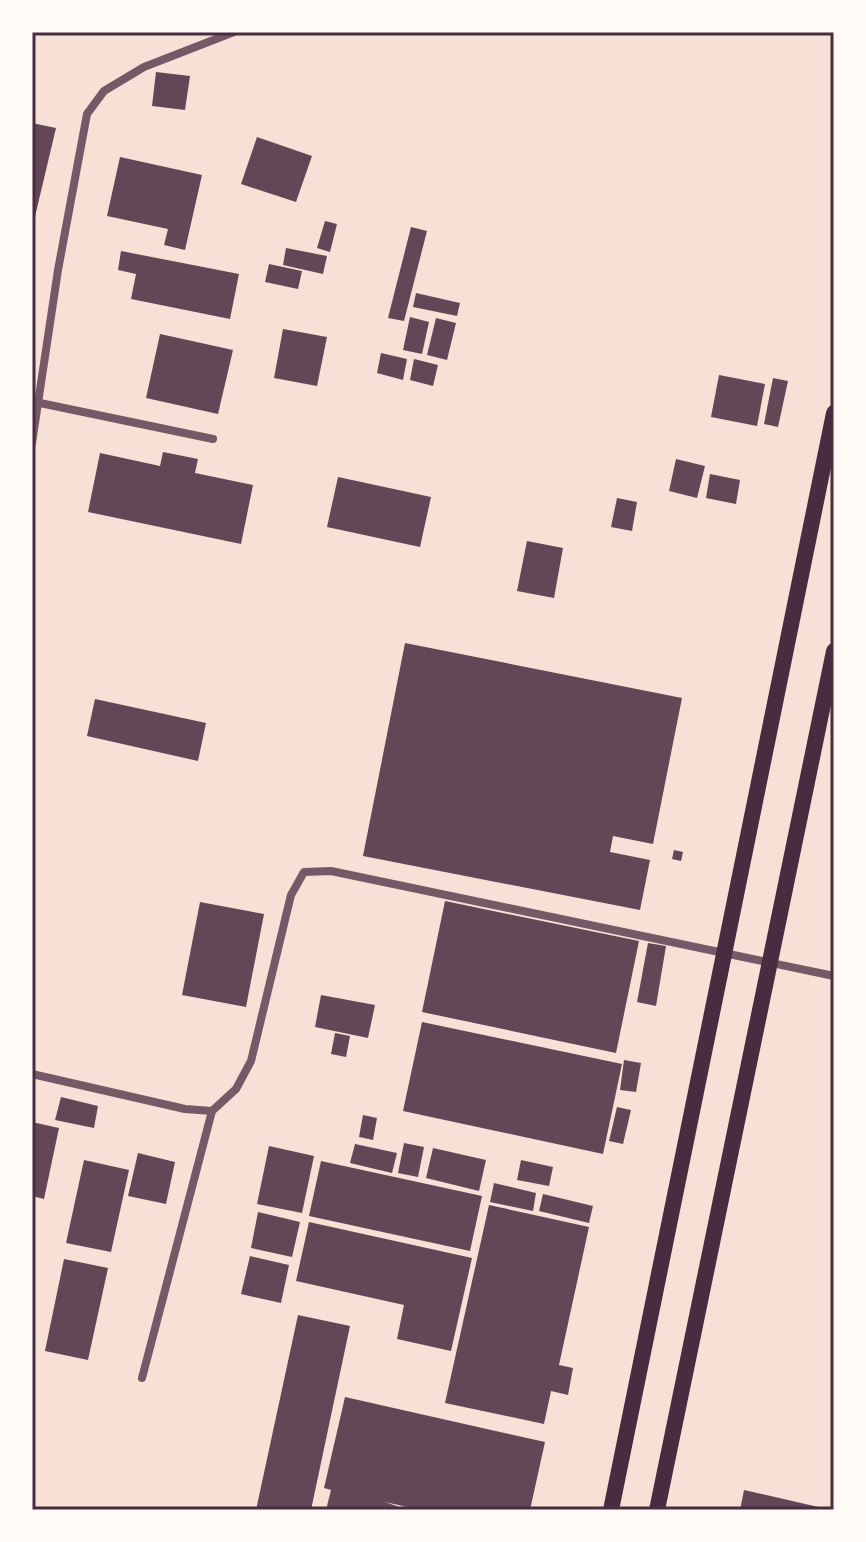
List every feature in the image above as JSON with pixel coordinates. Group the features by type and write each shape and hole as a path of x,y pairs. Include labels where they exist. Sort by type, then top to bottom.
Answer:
{"main road":[{"path":"611,1510 834,413"},
{"path":"657,1510 834,651"}],"street":[{"path":"32,443 58,270 87,114 104,91 144,67 234,32"},
{"path":"40,403 213,439"},
{"path":"142,1378 212,1111 236,1089 251,1061 291,895 304,872 331,871 834,976"},
{"path":"32,1074 185,1109 212,1111"}],"building":[{"path":"156,72 190,76 185,110 152,106"},
{"path":"32,123 56,128 33,225 32,225"},
{"path":"257,137 312,156 296,202 241,184"},
{"path":"120,157 202,175 185,250 164,245 168,229 107,216"},
{"path":"325,221 337,224 330,252 317,248"},
{"path":"411,227 427,231 404,321 388,318"},
{"path":"286,248 327,256 323,274 283,265"},
{"path":"121,251 239,274 230,319 131,299 136,274 118,270"},
{"path":"269,264 302,271 298,289 265,282"},
{"path":"416,293 460,303 457,316 413,307"},
{"path":"410,317 429,322 422,354 403,350"},
{"path":"436,318 456,323 447,360 427,355"},
{"path":"283,329 327,337 317,386 274,378"},
{"path":"160,334 233,350 218,414 146,398"},
{"path":"381,353 407,359 403,380 377,373"},
{"path":"414,359 438,365 433,386 410,380"},
{"path":"719,375 765,384 757,426 711,417"},
{"path":"773,378 788,381 778,427 764,424"},
{"path":"163,452 198,459 195,473 253,485 241,544 88,512 100,453 160,466"},
{"path":"676,459 705,466 697,498 669,491"},
{"path":"710,474 740,480 736,504 706,498"},
{"path":"338,477 431,497 420,547 327,527"},
{"path":"617,498 637,502 632,531 611,527"},
{"path":"527,541 563,548 554,598 517,591"},
{"path":"405,643 682,698 653,844 613,836 610,852 650,860 640,910 363,856"},
{"path":"95,699 206,723 198,761 87,736"},
{"path":"674,850 683,852 681,861 672,859"},
{"path":"445,901 639,941 616,1053 422,1012"},
{"path":"200,902 264,914 246,1007 182,995"},
{"path":"648,943 666,946 656,1006 637,1002"},
{"path":"321,995 375,1005 368,1038 315,1027"},
{"path":"422,1022 622,1064 603,1154 403,1111"},
{"path":"335,1033 350,1036 346,1057 331,1054"},
{"path":"624,1060 641,1063 636,1092 620,1090"},
{"path":"61,1097 98,1106 94,1128 55,1120"},
{"path":"617,1107 631,1110 623,1144 609,1141"},
{"path":"363,1115 377,1118 373,1140 359,1137"},
{"path":"32,1122 59,1128 44,1199 32,1196"},
{"path":"404,1143 424,1147 418,1177 398,1173"},
{"path":"355,1144 397,1153 392,1173 350,1163"},
{"path":"269,1146 314,1156 302,1213 257,1204"},
{"path":"433,1148 486,1160 479,1191 426,1178"},
{"path":"138,1153 175,1162 166,1204 128,1196"},
{"path":"84,1160 129,1170 111,1252 66,1243"},
{"path":"521,1160 553,1167 549,1186 517,1180"},
{"path":"321,1161 482,1196 470,1251 309,1216"},
{"path":"494,1183 536,1193 533,1211 490,1202"},
{"path":"543,1194 593,1206 589,1223 539,1211"},
{"path":"489,1205 589,1227 559,1365 573,1368 568,1395 551,1391 544,1424 445,1403"},
{"path":"258,1212 300,1222 292,1257 251,1248"},
{"path":"309,1222 472,1258 451,1351 397,1339 404,1305 296,1281"},
{"path":"250,1256 289,1265 281,1303 241,1294"},
{"path":"64,1259 108,1268 88,1360 45,1351"},
{"path":"298,1315 350,1326 311,1510 256,1510"},
{"path":"345,1397 545,1442 530,1510 420,1510 385,1502 408,1510 326,1510 331,1490 324,1488"},
{"path":"744,1490 827,1509 827,1510 740,1510"}]}
